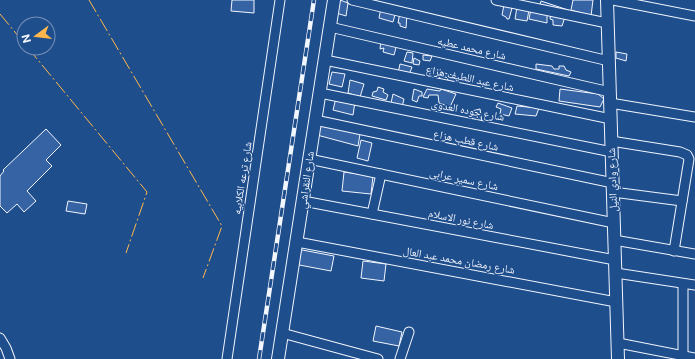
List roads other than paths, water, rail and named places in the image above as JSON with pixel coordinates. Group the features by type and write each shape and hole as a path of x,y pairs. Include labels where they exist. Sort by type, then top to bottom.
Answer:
{"street":[{"name":"شارع ترعه الكلابيه","path":"227,359 280,0"},
{"name":"شارع النقراشي","path":"278,359 334,0"},
{"path":"352,0 609,61"},
{"path":"496,0 607,23"},
{"name":"شارع وادي النيل","path":"606,0 618,359"},
{"path":"613,0 695,16"},
{"name":"شارع محمد عطيه","path":"330,27 610,98 695,116"},
{"name":"شارع عبد اللطيف هزاع","path":"325,60 610,119"},
{"name":"شارع جوده العدوى","path":"320,93 611,146 680,152 687,155 689,159 682,201"},
{"name":"شارع قطب هزاع","path":"315,120 613,187 682,201"},
{"name":"شارع سمير عرابى","path":"309,159 614,223"},
{"path":"372,214 381,174"},
{"name":"شارع نور الاسلام","path":"303,201 615,260"},
{"path":"674,251 682,201"},
{"path":"614,240 695,254"},
{"name":"شارع رمضان محمد عبد العال","path":"296,242 616,302"},
{"path":"616,273 695,285"},
{"path":"683,284 683,358"},
{"path":"400,359 409,332"},
{"path":"282,333 378,359"},
{"path":"0,338 10,359"},
{"path":"618,344 683,358 695,358"}],"railway":[{"path":"259,359 314,0"}]}
